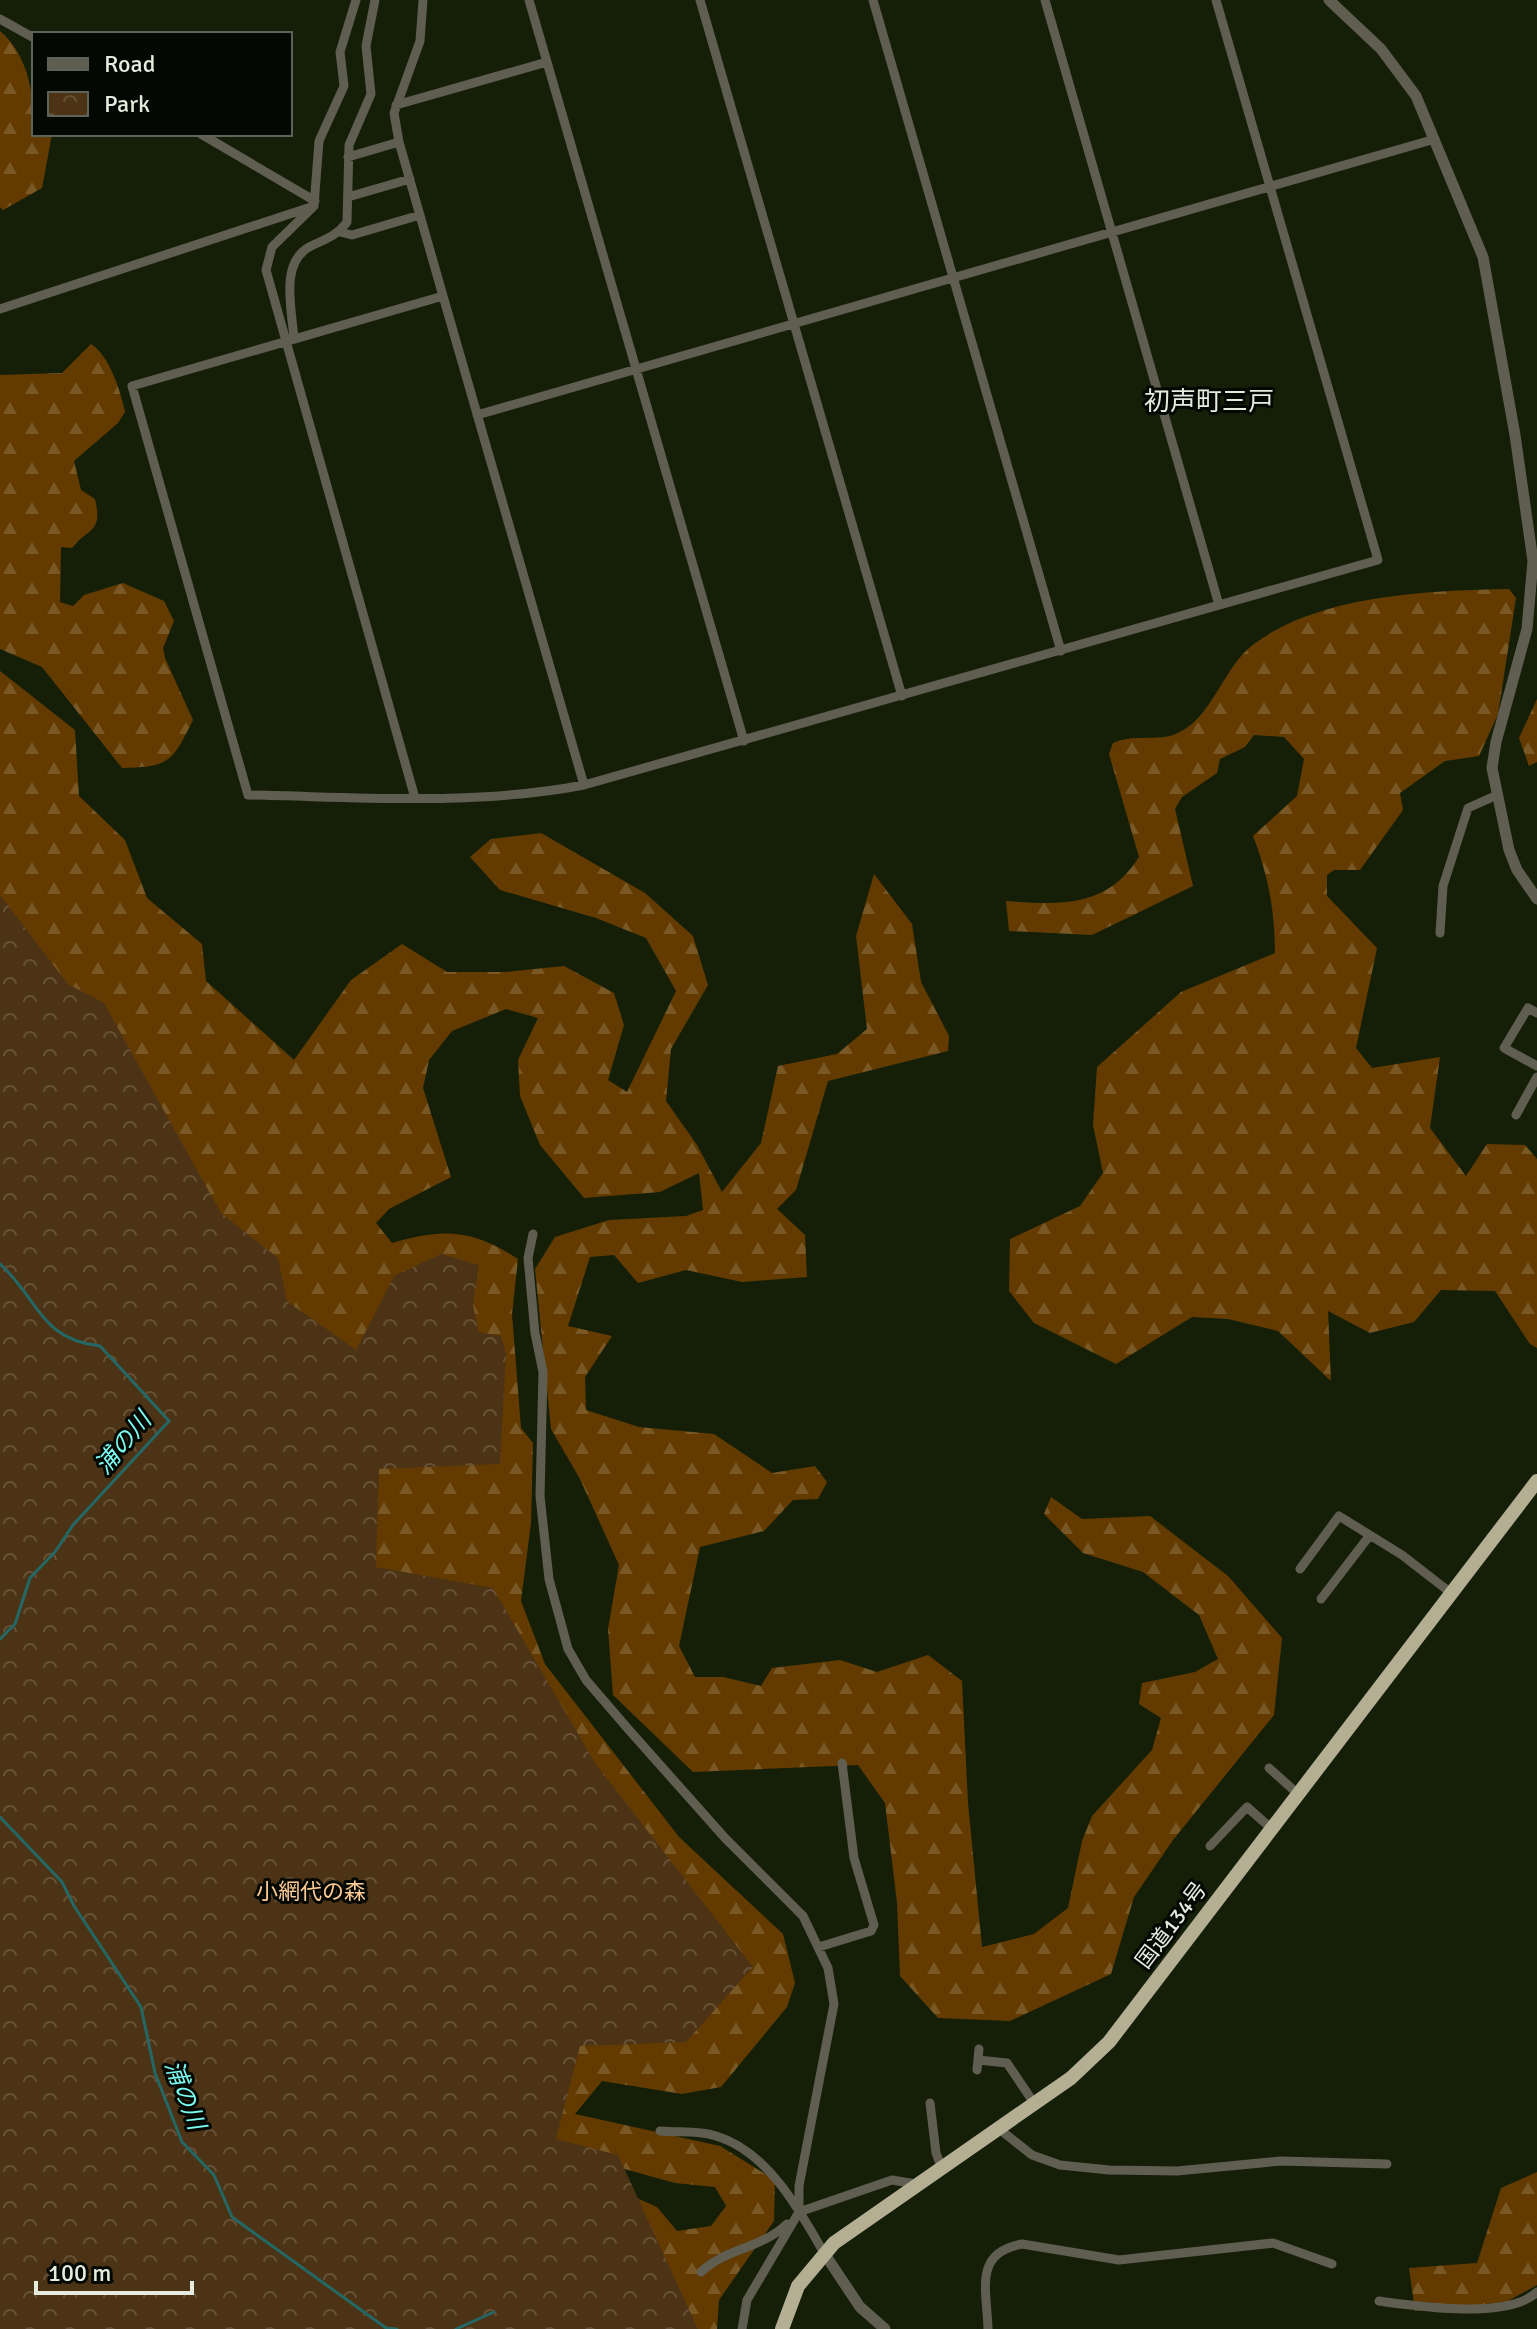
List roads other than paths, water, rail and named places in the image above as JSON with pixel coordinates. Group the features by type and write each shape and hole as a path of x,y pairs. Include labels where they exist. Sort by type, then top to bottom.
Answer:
{"highway":[{"name":"国道134号","path":"782,2329 798,2286 824,2253 941,2166 1071,2078 1109,2042 1537,1481"}],"street":[{"path":"356,0 340,52 344,86 319,141 315,203 283,233 268,257 267,282 289,340 415,798"},
{"path":"289,340 290,274 295,259 305,249 340,232 347,222 348,157 371,94 366,46 375,0"},
{"path":"423,0 420,41 396,105 399,142 584,785"},
{"path":"529,0 744,741"},
{"path":"700,0 902,696"},
{"path":"873,0 1061,651"},
{"path":"1045,0 1219,605"},
{"path":"443,296 132,386 248,795 415,798 520,795 584,785 1378,560 1216,0"},
{"path":"1329,0 1398,69 1416,96 1483,257 1532,548 1527,629 1496,742 1492,768 1495,796 1513,860 1537,899"},
{"path":"0,19 32,37"},
{"path":"396,105 547,62"},
{"path":"204,136 315,203"},
{"path":"477,415 1435,139"},
{"path":"348,157 399,142"},
{"path":"348,197 410,179"},
{"path":"0,309 315,203"},
{"path":"340,232 352,235 420,215"},
{"path":"1440,933 1443,886 1468,808 1495,796"},
{"path":"1537,1013 1528,1008 1504,1048 1537,1066"},
{"path":"1516,1115 1537,1077"},
{"path":"533,1234 528,1258 535,1333 543,1372 540,1496 549,1579 568,1649 586,1680 698,1809 795,1906 828,1968 834,2004 796,2215 747,2300 742,2329"},
{"path":"1300,1569 1339,1516 1402,1555 1451,1593"},
{"path":"1321,1599 1370,1535"},
{"path":"819,1947 871,1931 874,1925 854,1858 842,1763"},
{"path":"1269,1768 1298,1794"},
{"path":"1210,1846 1247,1807 1272,1829"},
{"path":"978,2059 1007,2063 1034,2103"},
{"path":"930,2103 941,2166"},
{"path":"998,2128 1032,2155 1060,2165 1109,2170 1177,2171 1281,2161 1387,2164"},
{"path":"660,2131 688,2131 734,2143 764,2166 860,2307 885,2329"},
{"path":"701,2272 730,2251 762,2243 796,2215 892,2180 916,2184"},
{"path":"988,2329 987,2267 992,2256 1008,2247 1022,2244 1119,2260 1273,2243 1332,2264"},
{"path":"1379,2301 1441,2310 1495,2307 1537,2292"}],"waterway":[{"name":"浦の川","path":"0,1264 52,1326 80,1342 100,1346 169,1421 73,1525 55,1552 30,1578 15,1624 0,1639"},
{"name":"浦の川","path":"0,1817 62,1882 74,1906 141,2007 155,2073 182,2142 214,2175 232,2217 386,2328 397,2329"},
{"name":"浦の川","path":"456,2329 494,2312"}],"district":[{"name":"初声町三戸","path":"1209,402"}],"park label":[{"name":"小網代の森","path":"311,1891"}]}
